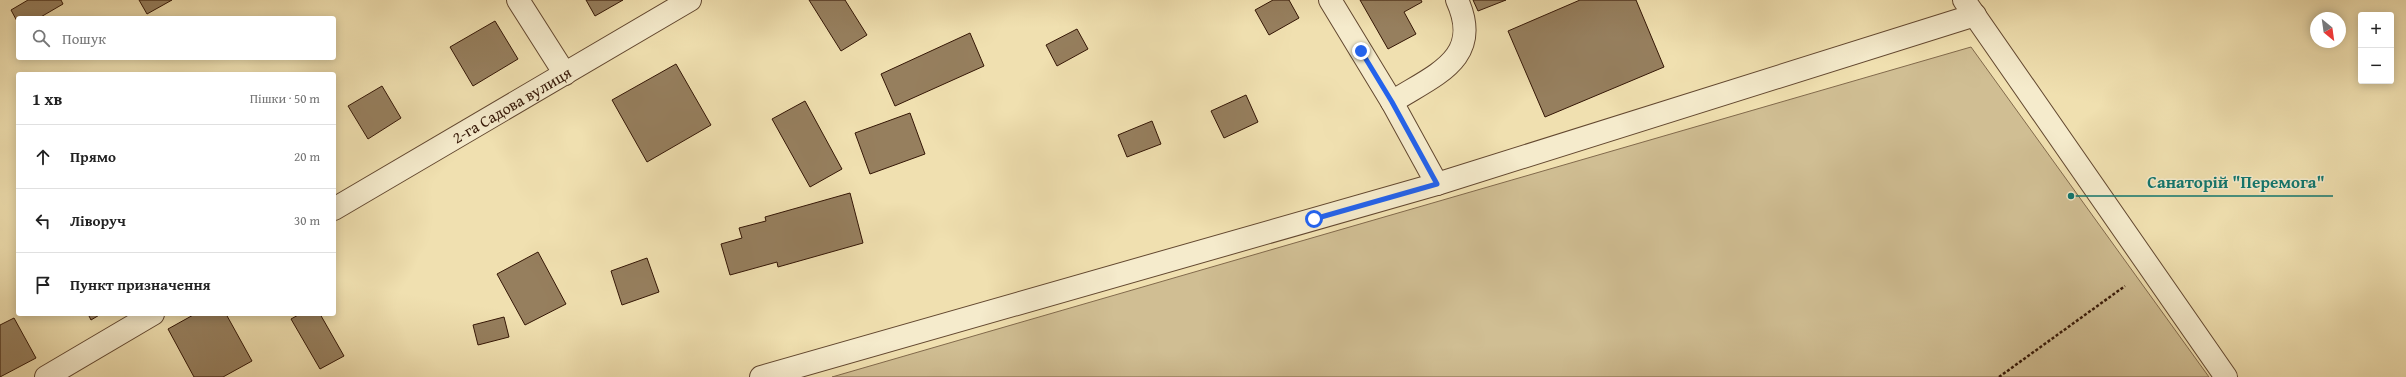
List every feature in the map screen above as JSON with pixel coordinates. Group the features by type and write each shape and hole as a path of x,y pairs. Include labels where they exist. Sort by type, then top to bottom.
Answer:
{"street":[{"path":"518,0 565,74"},
{"name":"2-га Садова вулиця","path":"336,208 690,0"},
{"path":"1330,0 1392,102 1437,184"},
{"path":"1392,102 1446,68 1464,46 1466,31 1462,11 1457,0"},
{"path":"762,377 1437,184 1970,8 2226,377"},
{"path":"46,377 151,316"}],"path":[{"path":"1999,377 2137,277 2148,264"}],"shaded area":[{"path":"1971,47 2209,377 832,377"}],"building":[{"path":"28,0 61,0 63,4 42,16 16,16 16,19 11,10"},
{"path":"139,0 172,0 147,14"},
{"path":"586,0 623,0 595,16"},
{"path":"809,0 845,0 867,35 841,51"},
{"path":"1273,0 1289,0 1299,18 1269,35 1255,10"},
{"path":"1360,0 1421,0 1422,2 1404,12 1416,34 1388,49"},
{"path":"1473,0 1506,0 1478,11"},
{"path":"1580,0 1636,0 1664,67 1545,117 1508,31"},
{"path":"495,21 518,59 473,86 450,47"},
{"path":"1077,29 1088,49 1057,66 1046,45"},
{"path":"970,33 984,66 895,106 881,74"},
{"path":"676,64 711,125 647,162 612,100"},
{"path":"382,86 401,118 368,139 348,106"},
{"path":"1246,95 1258,122 1224,138 1211,111"},
{"path":"805,101 842,169 810,187 772,119"},
{"path":"910,113 925,154 870,174 855,133"},
{"path":"1152,121 1161,144 1127,157 1118,135"},
{"path":"850,193 863,243 778,267 777,262 730,275 721,244 742,238 739,228 766,221 765,217"},
{"path":"538,252 566,304 525,325 497,274"},
{"path":"647,258 659,292 622,305 611,271"},
{"path":"89,316 98,316 91,320"},
{"path":"191,316 227,316 252,361 223,377 194,377 168,329"},
{"path":"296,316 321,316 344,356 320,369 291,319"},
{"path":"504,317 509,337 478,345 473,325"},
{"path":"14,318 36,358 0,377 0,325"}],"place":[{"name":"Санаторій \"Перемога\"","path":"2071,196"}],"route":[{"path":"1314,219 1437,184 1392,102 1361,51"}]}
